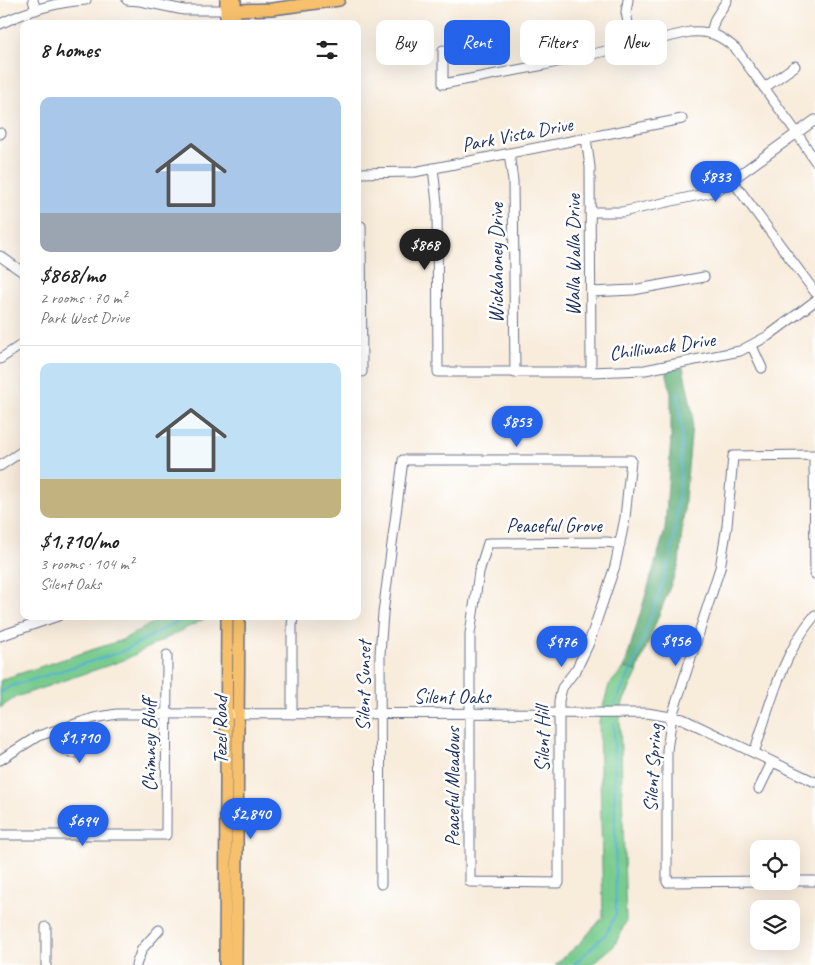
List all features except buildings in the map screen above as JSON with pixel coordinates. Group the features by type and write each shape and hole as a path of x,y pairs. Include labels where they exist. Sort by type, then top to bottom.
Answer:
{"main road":[{"path":"230,5 272,9 339,0"},
{"path":"227,20 230,5"},
{"path":"230,5 234,20"},
{"name":"Tezel Road","path":"227,620 233,714 236,965"},
{"name":"Tezel Road","path":"225,965 233,714 239,620"}],"street":[{"path":"33,0 36,10"},
{"path":"0,24 49,6 86,0"},
{"path":"127,0 140,0 184,10 230,5"},
{"path":"627,20 626,12 628,0"},
{"path":"711,32 715,18 727,0"},
{"path":"667,37 690,32 711,32 726,40 736,49 797,132 815,161"},
{"path":"443,50 443,84 544,65"},
{"path":"764,88 795,66"},
{"name":"Park Vista Drive","path":"361,173 403,173 433,168 682,119"},
{"path":"590,212 622,212 713,192 815,120"},
{"name":"Walla Walla Drive","path":"586,138 590,167 592,372"},
{"name":"Wickahoney Drive","path":"509,153 513,181 515,373"},
{"name":"Chilliwack Drive","path":"433,168 437,203 438,372 515,373 645,370 731,353 752,346 815,301"},
{"path":"732,180 815,292"},
{"path":"0,256 20,270"},
{"path":"591,292 633,290 704,276"},
{"path":"0,359 20,346"},
{"path":"752,346 762,368"},
{"path":"0,466 20,453"},
{"path":"814,455 815,574"},
{"name":"Silent Spring","path":"750,881 667,882 667,750 672,716 720,568 727,526 733,456 814,455"},
{"name":"Silent Hill","path":"403,460 631,460 625,518 620,544 589,643 577,668 562,688 559,701 559,883"},
{"name":"Silent Sunset","path":"382,884 380,654 383,613 403,460"},
{"name":"Peaceful Grove","path":"488,543 607,542 620,544"},
{"name":"Peaceful Meadows","path":"488,543 479,572 472,617 469,662 470,882 559,883"},
{"path":"754,752 788,656 797,639 815,615"},
{"path":"0,635 46,620"},
{"path":"292,714 293,620"},
{"path":"570,637 589,643"},
{"name":"Chimney Bluff","path":"0,835 166,835 167,654"},
{"name":"Silent Oaks","path":"0,760 30,740 106,715 647,713 672,716 695,724 815,782"},
{"path":"59,730 67,751 76,753 82,746 75,724"},
{"path":"759,789 772,762"},
{"path":"800,881 815,881"},
{"path":"46,927 46,965"},
{"path":"136,965 142,949 159,930"}],"green space":[{"path":"683,367 693,415 679,564 637,671 624,668 665,530 671,437 671,393 666,370"},
{"path":"158,620 202,620 124,660 16,697 0,708 0,681 3,679 122,640"},
{"path":"624,668 638,671 623,702 620,720 626,921 615,945 591,965 555,965 580,943 603,917 599,721 609,685"}],"waterway":[{"path":"615,703 634,665 663,582 674,541 681,468 682,430 678,393"},
{"path":"0,693 9,687 121,652 180,620"},
{"path":"573,965 606,934 616,914 614,723"}]}
